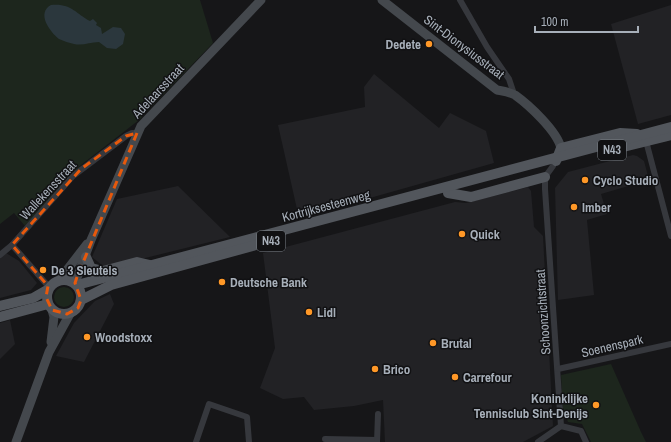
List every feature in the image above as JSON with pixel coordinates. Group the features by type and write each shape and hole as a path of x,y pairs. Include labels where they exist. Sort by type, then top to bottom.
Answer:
{"main road":[{"name":"Kortrijksesteenweg","path":"81,300 111,285 448,193 557,157 620,132 630,132 643,138 671,127"},
{"name":"Kortrijksesteenweg","path":"76,284 154,265 557,157 643,138 671,135"},
{"name":"N43","path":"448,193 471,197 545,177"},
{"name":"N43","path":"86,257 91,268 99,271 137,262 154,265"},
{"name":"N43","path":"60,279 68,280 76,284"},
{"path":"0,306 33,298 60,279"},
{"path":"76,284 80,289 81,300"},
{"path":"48,288 46,297 50,307 59,314 71,312"},
{"name":"N43","path":"71,312 78,308 81,300"},
{"path":"0,317 50,307"}],"street":[{"name":"Adelaarsstraat","path":"76,284 91,240 141,126 261,0"},
{"name":"Sint-Dionysiusstraat","path":"382,0 497,90 514,94 542,120 558,138 557,157"},
{"path":"460,0 488,47 509,78 514,94"},
{"name":"Wallekensstraat","path":"0,255 12,245 81,169 126,136 132,133 137,134"},
{"path":"643,138 671,236"},
{"path":"545,177 557,157"},
{"name":"Schoonzichtstraat","path":"545,177 546,222 549,234 561,426"},
{"name":"Adelaarsstraat","path":"60,279 91,240"},
{"path":"0,245 5,251"},
{"path":"12,245 48,288"},
{"path":"49,352 54,325 50,307"},
{"path":"16,442 49,352 71,312"},
{"name":"Soenenspark","path":"558,369 671,344"},
{"path":"196,442 209,404 247,417 249,442"},
{"path":"325,440 377,441 378,414"},
{"path":"538,442 561,426 581,431 586,442"}],"highlighted area":[{"path":"137,133 77,277 75,283 81,300 78,308 67,314 52,310 46,297 48,286 12,245 81,169 126,136"}],"shaded area":[{"path":"0,0 200,0 213,43 139,120 81,165 25,226 14,213 0,224"},
{"path":"51,5 68,7 90,21 93,19 97,23 96,25 101,28 102,34 113,27 121,28 125,34 123,44 116,49 107,48 99,42 77,44 59,39 52,32 46,22 45,13 47,8"},
{"path":"671,5 671,115 638,124 611,24"},
{"path":"374,74 439,128 450,113 486,131 494,163 299,218 278,125 365,107 364,87"},
{"path":"633,155 644,161 649,180 601,194 607,214 587,220 594,295 558,300 555,188 568,172"},
{"path":"178,186 230,237 125,263 103,266 92,257 117,199"},
{"path":"528,187 531,191 534,227 543,236 553,426 523,442 385,442 383,400 354,406 314,410 304,397 283,399 260,388 275,348 263,253 455,202 466,203"},
{"path":"6,253 19,261 37,283 31,290 0,298 0,258"},
{"path":"60,287 68,287 74,293 74,301 68,307 60,307 54,301 54,293"},
{"path":"110,294 114,304 84,362 56,356 74,323 95,301"},
{"path":"10,320 15,344 0,359 0,323"},
{"name":"Koninklijke Tennisclub Sint-Denijs","path":"611,364 646,442 591,442 582,424 568,422 563,408 561,375"}],"place":[{"name":"Dedete","path":"429,44"},
{"name":"Cyclo Studio","path":"585,180"},
{"name":"Imber","path":"574,207"},
{"name":"Quick","path":"462,234"},
{"name":"De 3 Sleutels","path":"43,270"},
{"name":"Deutsche Bank","path":"222,282"},
{"name":"Lidl","path":"309,312"},
{"name":"Woodstoxx","path":"87,337"},
{"name":"Brutal","path":"433,343"},
{"name":"Brico","path":"375,369"},
{"name":"Carrefour","path":"455,377"},
{"name":"Koninklijke Tennisclub Sint-Denijs","path":"596,405"}]}
